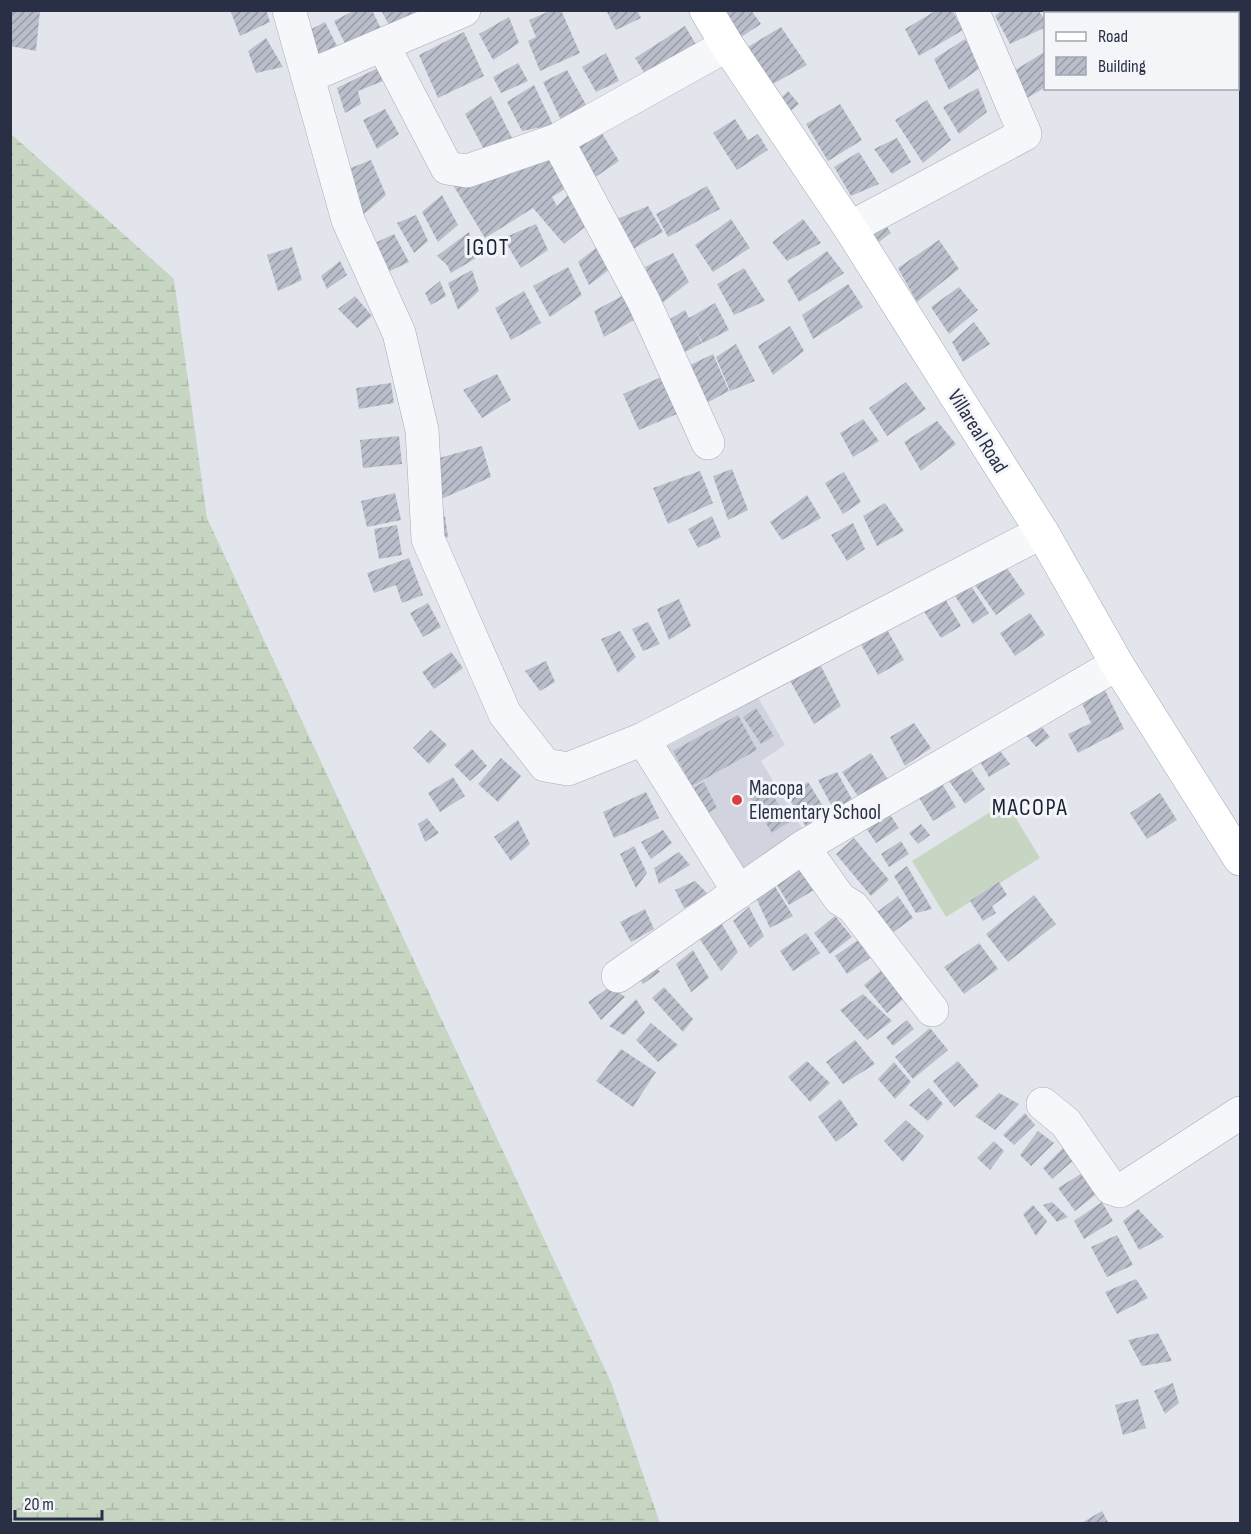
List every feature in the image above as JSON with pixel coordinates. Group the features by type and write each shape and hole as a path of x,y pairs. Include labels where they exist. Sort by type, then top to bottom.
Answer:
{"main road":[{"name":"Villareal Road","path":"706,10 850,228 1042,532 1117,664 1240,859"}],"street":[{"path":"289,10 348,220 399,333 422,430 428,538 505,714 545,765 568,769 643,739 1042,532"},
{"path":"309,76 464,10"},
{"path":"850,228 1025,134 972,10"},
{"path":"383,45 447,168 467,171 556,140 727,45"},
{"path":"556,140 644,302 708,443"},
{"path":"618,976 803,847 1117,664"},
{"path":"643,739 739,892"},
{"path":"803,847 840,900 853,907 932,1010"},
{"path":"1043,1104 1066,1123 1112,1188 1120,1191 1240,1113"}],"shaded area":[{"name":"Macopa Elementary School","path":"758,697 785,745 761,761 808,838 740,882 659,751"}],"green space":[{"path":"10,133 174,279 207,518 611,1382 660,1523 11,1523"},
{"path":"1006,802 1040,858 946,917 912,861"}],"building":[{"path":"10,10 40,10 36,51 10,46"},
{"path":"230,10 266,10 270,22 240,36"},
{"path":"355,10 372,10 382,31 347,48 334,21"},
{"path":"381,10 421,10 390,27"},
{"path":"552,10 561,10 580,53 540,71 528,41 536,37 529,20"},
{"path":"606,10 637,10 641,18 616,30"},
{"path":"723,10 751,10 761,24 735,41"},
{"path":"937,10 952,10 963,30 919,56 905,29"},
{"path":"1002,10 1038,10 1044,18 1044,28 1010,44 995,16"},
{"path":"509,17 519,43 493,60 479,34"},
{"path":"325,22 339,50 313,63 300,35"},
{"path":"685,26 700,51 650,82 635,58"},
{"path":"781,27 807,65 769,86 748,47"},
{"path":"464,32 484,76 438,98 419,55"},
{"path":"266,38 283,67 256,73 248,51"},
{"path":"965,39 983,66 949,90 934,59"},
{"path":"1044,52 1044,88 1027,98 1015,70"},
{"path":"606,53 619,81 596,92 582,67"},
{"path":"518,63 528,81 501,93 493,77"},
{"path":"380,67 388,79 358,91 361,104 345,113 337,88"},
{"path":"567,70 590,112 563,124 543,82"},
{"path":"534,85 553,125 522,131 507,102"},
{"path":"978,88 987,112 959,134 943,107"},
{"path":"788,91 799,104 788,113 781,98"},
{"path":"491,96 514,142 487,155 465,114"},
{"path":"927,100 951,140 923,163 895,120"},
{"path":"840,104 862,140 828,161 806,124"},
{"path":"385,109 399,134 377,149 363,120"},
{"path":"735,119 748,140 758,134 768,150 737,170 713,133"},
{"path":"600,130 619,161 594,178 574,146"},
{"path":"536,134 568,187 552,197 557,206 569,194 591,222 564,244 533,208 485,238 453,185"},
{"path":"897,138 911,162 892,174 874,149"},
{"path":"859,152 879,184 851,196 834,167"},
{"path":"371,160 386,195 363,215 348,169"},
{"path":"707,186 720,209 668,237 656,214"},
{"path":"442,195 458,225 438,242 422,212"},
{"path":"648,206 663,232 624,254 610,222"},
{"path":"416,215 428,241 414,253 397,223"},
{"path":"731,219 750,248 713,272 695,245"},
{"path":"803,219 821,243 787,261 772,242"},
{"path":"883,221 891,233 872,247 863,235"},
{"path":"536,224 548,250 521,268 503,238"},
{"path":"469,232 476,258 451,273 447,265 437,256"},
{"path":"394,234 409,262 375,278 362,249"},
{"path":"939,240 959,269 917,302 898,268"},
{"path":"601,244 610,269 589,285 578,262"},
{"path":"292,247 302,280 278,291 267,255"},
{"path":"827,251 844,273 799,302 787,280"},
{"path":"673,253 689,282 661,304 645,267"},
{"path":"340,261 347,275 327,289 321,276"},
{"path":"568,267 582,295 550,317 533,286"},
{"path":"744,268 765,301 734,315 717,284"},
{"path":"472,270 479,291 458,310 448,283"},
{"path":"440,281 446,296 431,305 425,293"},
{"path":"848,284 863,307 813,339 802,315"},
{"path":"959,287 978,310 949,334 931,307"},
{"path":"524,291 541,323 511,340 495,308"},
{"path":"624,295 641,316 604,337 594,311"},
{"path":"355,296 372,316 357,328 338,309"},
{"path":"715,303 729,330 703,343 694,327 702,343 672,359 657,327 685,310 689,318"},
{"path":"974,322 990,344 963,362 952,342"},
{"path":"790,326 804,351 773,375 758,346"},
{"path":"736,344 755,381 730,391 716,357"},
{"path":"713,354 729,391 703,405 686,367"},
{"path":"497,374 511,400 482,418 463,390"},
{"path":"668,374 684,411 639,430 623,394"},
{"path":"906,382 926,409 887,436 869,408"},
{"path":"391,383 394,403 359,409 356,388"},
{"path":"863,419 879,441 853,457 840,433"},
{"path":"937,421 956,444 921,471 904,442"},
{"path":"399,436 402,464 363,468 360,440"},
{"path":"482,446 491,477 439,500 432,460"},
{"path":"732,469 748,510 728,520 713,476"},
{"path":"700,471 713,503 668,524 653,488"},
{"path":"844,472 861,502 843,514 825,483"},
{"path":"395,493 401,520 367,527 361,501"},
{"path":"807,495 821,518 782,540 770,522"},
{"path":"885,503 904,531 877,546 863,516"},
{"path":"445,516 448,537 433,543 429,522"},
{"path":"712,516 721,537 698,548 688,529"},
{"path":"853,523 865,549 847,561 831,535"},
{"path":"397,525 402,555 379,559 374,529"},
{"path":"409,558 423,595 402,603 396,585 374,593 367,573"},
{"path":"1004,564 1025,594 996,615 975,585"},
{"path":"971,586 989,613 973,624 955,596"},
{"path":"944,597 961,626 941,638 923,610"},
{"path":"679,599 691,626 669,640 657,609"},
{"path":"428,603 441,627 423,637 410,613"},
{"path":"1030,613 1045,635 1015,656 1000,633"},
{"path":"648,622 660,644 643,651 632,629"},
{"path":"885,626 904,660 878,675 859,641"},
{"path":"620,631 636,657 618,673 601,639"},
{"path":"451,652 463,668 434,689 422,672"},
{"path":"546,661 555,682 540,691 525,671"},
{"path":"820,664 841,706 814,724 789,679"},
{"path":"1103,686 1124,729 1078,753 1068,734 1091,723 1079,697"},
{"path":"756,708 774,736 761,744 743,717"},
{"path":"738,715 757,750 692,786 673,751"},
{"path":"1036,720 1050,737 1036,747 1021,729"},
{"path":"914,723 931,748 905,766 890,737"},
{"path":"431,730 447,745 429,764 413,748"},
{"path":"997,747 1010,764 989,777 979,760"},
{"path":"472,749 487,766 470,781 454,765"},
{"path":"871,753 890,783 861,801 842,772"},
{"path":"501,758 521,776 498,802 478,784"},
{"path":"969,766 985,789 965,804 949,781"},
{"path":"837,772 854,803 836,814 818,780"},
{"path":"453,777 465,796 440,812 428,793"},
{"path":"704,782 717,808 700,817 687,791"},
{"path":"808,782 831,819 809,832 787,795"},
{"path":"941,782 956,807 933,821 918,796"},
{"path":"767,785 789,822 772,833 749,796"},
{"path":"646,792 659,818 614,838 603,812"},
{"path":"1160,793 1177,820 1147,839 1130,813"},
{"path":"889,813 899,828 876,843 866,828"},
{"path":"427,818 439,833 425,842 418,824"},
{"path":"518,820 530,844 511,861 494,837"},
{"path":"921,824 930,835 918,844 909,833"},
{"path":"663,830 672,843 651,859 641,842"},
{"path":"854,838 889,880 871,896 836,854"},
{"path":"901,841 909,854 889,867 881,854"},
{"path":"634,846 647,873 636,888 620,854"},
{"path":"679,852 690,865 659,884 654,868"},
{"path":"907,866 932,909 916,913 894,876"},
{"path":"802,868 814,890 789,905 776,883"},
{"path":"695,881 709,895 684,908 675,890"},
{"path":"999,882 1007,895 992,906 996,913 983,921 970,901"},
{"path":"774,885 793,916 770,928 756,898"},
{"path":"1034,895 1056,924 1008,962 986,934"},
{"path":"898,896 913,918 892,933 876,913"},
{"path":"749,907 764,936 750,948 733,921"},
{"path":"645,909 654,929 631,942 620,922"},
{"path":"835,916 852,937 830,954 814,933"},
{"path":"719,919 738,952 721,971 697,935"},
{"path":"806,933 820,953 793,971 780,951"},
{"path":"858,940 870,958 847,974 835,956"},
{"path":"979,943 998,969 964,994 944,967"},
{"path":"693,950 709,978 691,992 676,964"},
{"path":"651,961 660,972 643,984 635,972"},
{"path":"885,967 908,995 887,1013 864,985"},
{"path":"611,986 625,997 601,1020 588,1002"},
{"path":"664,987 693,1019 683,1032 652,998"},
{"path":"863,994 892,1021 867,1040 840,1010"},
{"path":"636,999 645,1013 624,1035 609,1026"},
{"path":"907,1020 914,1029 893,1046 886,1037"},
{"path":"651,1023 678,1045 658,1062 636,1040"},
{"path":"930,1028 948,1050 913,1079 895,1057"},
{"path":"855,1040 875,1064 843,1084 826,1062"},
{"path":"621,1049 656,1072 633,1107 596,1081"},
{"path":"807,1061 830,1083 810,1102 788,1077"},
{"path":"958,1061 979,1086 954,1107 933,1081"},
{"path":"894,1062 911,1082 895,1099 878,1079"},
{"path":"929,1088 943,1104 928,1121 909,1105"},
{"path":"999,1093 1019,1104 995,1130 975,1116"},
{"path":"840,1099 858,1125 836,1142 818,1117"},
{"path":"1025,1113 1035,1125 1014,1145 1003,1135"},
{"path":"906,1120 924,1136 903,1162 884,1141"},
{"path":"1038,1131 1054,1143 1031,1166 1020,1155"},
{"path":"994,1141 1004,1151 990,1170 977,1158"},
{"path":"1065,1146 1075,1159 1052,1179 1043,1168"},
{"path":"1084,1172 1099,1192 1075,1211 1058,1188"},
{"path":"1052,1202 1068,1217 1057,1222 1043,1205"},
{"path":"1102,1202 1113,1221 1084,1239 1074,1221"},
{"path":"1033,1205 1047,1221 1036,1236 1023,1214"},
{"path":"1138,1209 1164,1237 1139,1250 1123,1221"},
{"path":"1117,1235 1133,1265 1107,1277 1091,1247"},
{"path":"1136,1279 1148,1298 1117,1314 1105,1292"},
{"path":"1158,1333 1172,1361 1142,1366 1128,1340"},
{"path":"1173,1383 1179,1403 1165,1414 1154,1391"},
{"path":"1138,1399 1146,1428 1123,1435 1115,1405"},
{"path":"1102,1511 1109,1524 1084,1524 1083,1522"}],"place":[{"name":"Macopa Elementary School","path":"737,800"}],"district":[{"name":"IGOT","path":"488,247"},
{"name":"MACOPA","path":"1030,807"}]}
